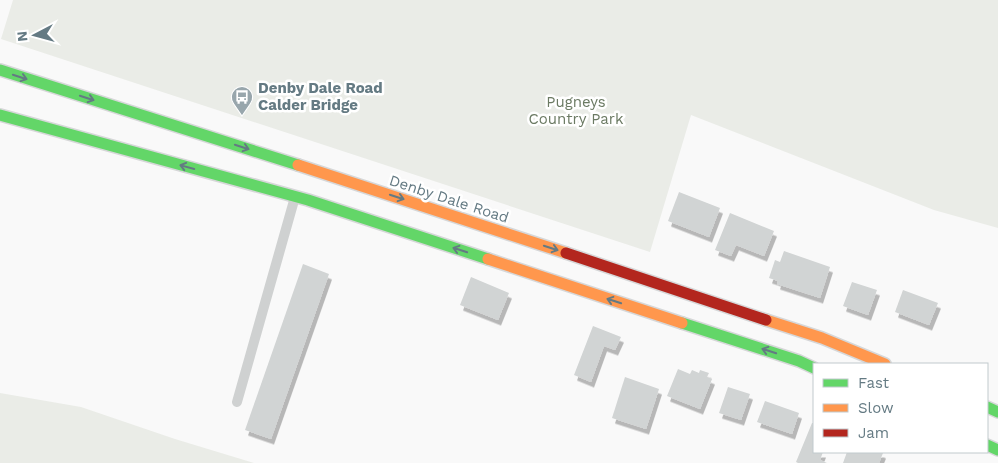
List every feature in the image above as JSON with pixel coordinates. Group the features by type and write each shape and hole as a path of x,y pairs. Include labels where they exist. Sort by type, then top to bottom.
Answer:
{"main road":[{"name":"Denby Dale Road","path":"0,70 312,169 812,334 883,363"},
{"path":"0,115 32,126 295,196 780,355 813,368"}],"lane":[{"path":"237,402 295,196"}],"green space":[{"name":"Pugneys Country Park","path":"13,0 998,0 998,228 934,210 691,115 650,252 1,39"},
{"path":"0,393 81,407 254,463 0,463"}],"building":[{"path":"679,192 720,208 709,237 668,221"},
{"path":"730,213 774,231 764,256 736,245 731,256 715,250"},
{"path":"784,251 830,267 820,298 777,284 778,281 769,278 775,260 780,262"},
{"path":"303,264 329,274 271,439 245,430"},
{"path":"471,277 509,293 498,320 460,305"},
{"path":"852,282 877,290 868,315 843,306"},
{"path":"903,290 938,303 929,325 895,312"},
{"path":"593,326 621,337 615,350 604,346 591,382 574,375"},
{"path":"678,369 690,374 692,370 699,373 700,370 709,373 707,377 712,379 700,409 667,396"},
{"path":"625,377 659,389 646,429 612,418"},
{"path":"728,387 750,394 741,420 719,413"},
{"path":"765,401 799,413 792,434 757,422"},
{"path":"813,423 813,453 823,453 820,460 827,463 796,462"},
{"path":"847,453 883,453 879,463 843,463"}],"traffic: fast":[{"path":"0,70 298,165"},
{"path":"0,115 308,200 488,259"},
{"path":"682,323 799,361 813,368"},
{"path":"988,407 998,412"},
{"path":"988,445 998,450"}],"traffic: slow":[{"path":"298,165 566,253"},
{"path":"488,259 682,323"},
{"path":"766,320 822,338 883,363"}],"traffic: jam":[{"path":"566,253 766,320"}],"place":[{"name":"Denby Dale Road Calder Bridge","path":"242,116"}]}
